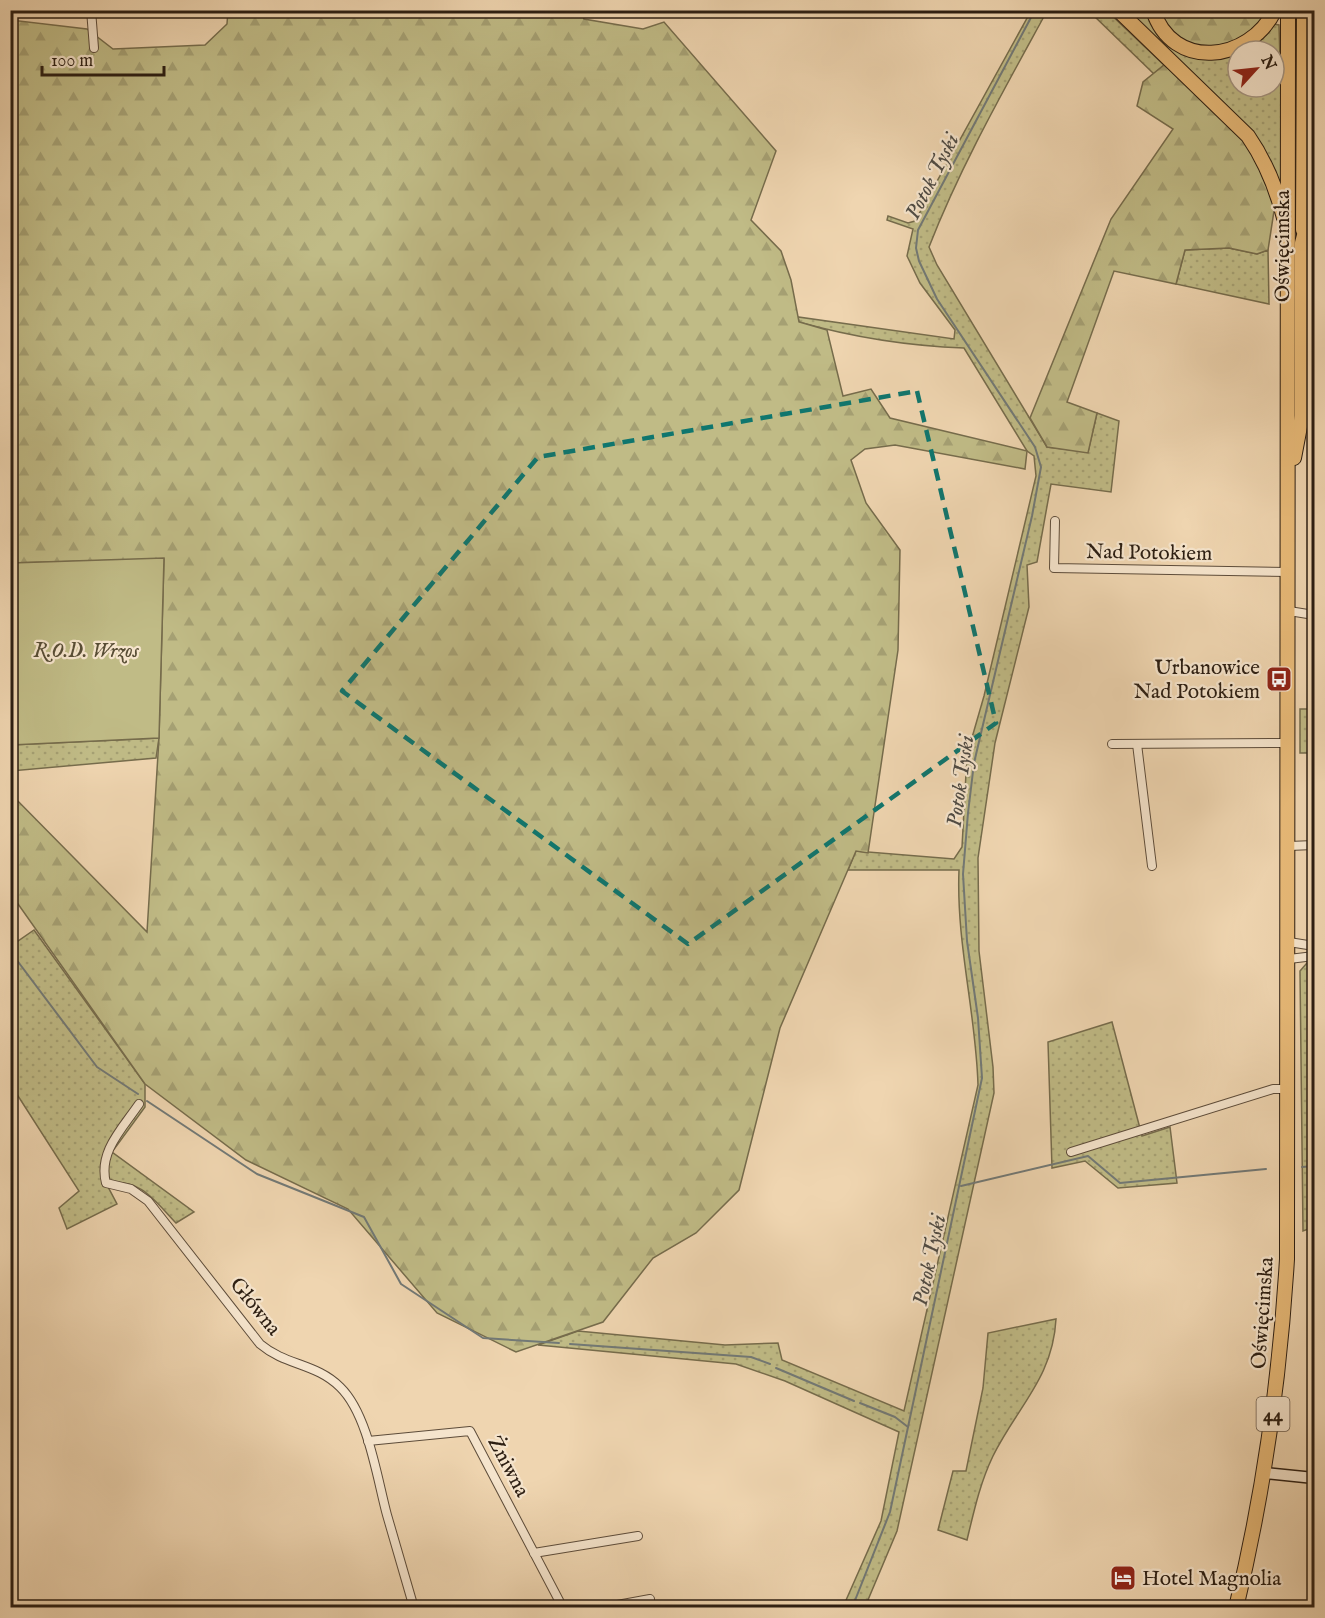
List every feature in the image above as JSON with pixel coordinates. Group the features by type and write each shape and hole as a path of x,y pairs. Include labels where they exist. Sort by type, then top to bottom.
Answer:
{"highway":[{"path":"1118,10 1248,136 1264,159 1275,182 1296,242"},
{"path":"1153,10 1156,20 1180,45 1202,52 1216,53 1229,51 1258,36 1275,10"},
{"name":"Oświęcimska","path":"1236,1608 1264,1473 1280,1365 1285,1301 1289,959 1289,480 1302,417 1288,10"},
{"path":"1296,242 1314,198"}],"main road":[{"name":"Oświęcimska","path":"1296,242 1303,10"}],"street":[{"path":"91,10 94,48"},
{"name":"Nad Potokiem","path":"1055,521 1054,568 1289,572"},
{"path":"1289,611 1314,615"},
{"path":"1112,744 1289,743"},
{"path":"1137,744 1152,866"},
{"path":"1289,846 1314,845"},
{"path":"1289,942 1314,946"},
{"path":"1289,959 1314,956"},
{"path":"1071,1152 1273,1089 1288,1089"},
{"name":"Główna","path":"139,1104 105,1155 102,1169 106,1183 131,1189 148,1201 260,1344 275,1356 326,1374 342,1389 353,1406 368,1442 414,1608"},
{"name":"Żniwna","path":"368,1442 470,1431 563,1608"},
{"path":"1264,1473 1314,1478"},
{"path":"534,1553 638,1536"},
{"path":"601,1608 650,1599"}],"highlighted area":[{"path":"917,391 996,723 688,944 342,691 538,457"}],"green space":[{"path":"228,10 581,10 584,19 643,29 664,22 776,151 751,220 781,251 791,280 799,322 827,330 843,396 871,389 890,418 1027,451 1025,469 895,445 865,449 851,460 866,503 900,550 898,650 868,853 856,851 780,1028 739,1190 696,1233 653,1258 603,1322 516,1352 437,1313 348,1209 246,1160 145,1084 11,894 11,794 147,932 159,738 164,559 11,563 11,20 87,29 113,49 205,45 227,24"},
{"path":"1031,11 1047,11 969,157 929,247 937,265 1047,447 1088,452 1097,413 1119,421 1111,492 1051,484 1037,562 1027,565 1029,607 995,743 978,858 979,951 994,1093 897,1531 865,1607 843,1607 881,1521 899,1432 785,1381 736,1364 538,1345 578,1331 725,1345 778,1343 782,1360 904,1411 978,1085 974,1031 960,924 959,870 848,870 856,851 954,859 962,847 967,755 984,696 1036,476 1034,456 1027,451 964,348 902,343 860,336 799,322 798,317 954,339 955,330 920,283 907,256 913,229 887,220 888,216 908,223 915,221"},
{"path":"1060,11 1107,11 1164,65 1154,74 1094,16"},
{"path":"1121,11 1148,11 1223,57 1226,56 1226,99 1281,99 1284,202"},
{"path":"1159,11 1270,11 1261,24 1241,39 1226,39 1226,47 1217,49 1197,47 1187,42 1170,29"},
{"path":"1273,24 1279,25 1279,39 1259,39"},
{"path":"1312,27 1314,30 1314,172 1308,171"},
{"path":"1164,65 1209,102 1245,138 1276,198 1268,250 1257,254 1229,248 1185,250 1176,284 1114,271 1067,402 1097,413 1088,453 1047,447 1030,418 1111,219 1173,129 1137,106 1143,82"},
{"path":"1229,248 1257,254 1268,250 1269,304 1176,284 1185,250"},
{"name":"R.O.D. Wrzos","path":"164,558 159,738 11,745 11,563"},
{"path":"1300,709 1314,709 1314,753 1300,753"},
{"path":"159,738 156,758 11,771 10,745"},
{"path":"34,930 145,1084 145,1107 112,1152 194,1212 176,1223 138,1187 118,1182 106,1183 117,1204 67,1229 59,1208 79,1191 11,1085 11,946"},
{"path":"1314,962 1314,1227 1303,1231 1300,971 1307,963"},
{"path":"1112,1022 1142,1136 1170,1127 1177,1183 1118,1188 1085,1161 1052,1168 1048,1042"},
{"path":"1056,1319 1053,1340 1041,1375 1002,1438 988,1466 967,1540 938,1530 953,1471 966,1471 983,1388 988,1333"}],"waterway":[{"name":"Potok Tyski","path":"852,1608 890,1512 982,1078 978,1018 967,941 963,874 968,813 974,763 1032,516 1041,467 1035,447 937,299 919,261 916,248 918,230 1035,10"},
{"path":"10,951 97,1067 138,1094"},
{"path":"147,1101 257,1174 364,1217 401,1284 483,1338 559,1343"},
{"path":"961,1186 1088,1156 1120,1183 1266,1169"},
{"path":"1302,1167 1314,1166"},
{"path":"570,1344 751,1357 770,1364"},
{"path":"776,1368 854,1401"},
{"path":"860,1403 895,1417 908,1427"}],"place":[{"name":"Urbanowice Nad Potokiem","path":"1279,679"},
{"name":"Hotel Magnolia","path":"1123,1578"}]}
